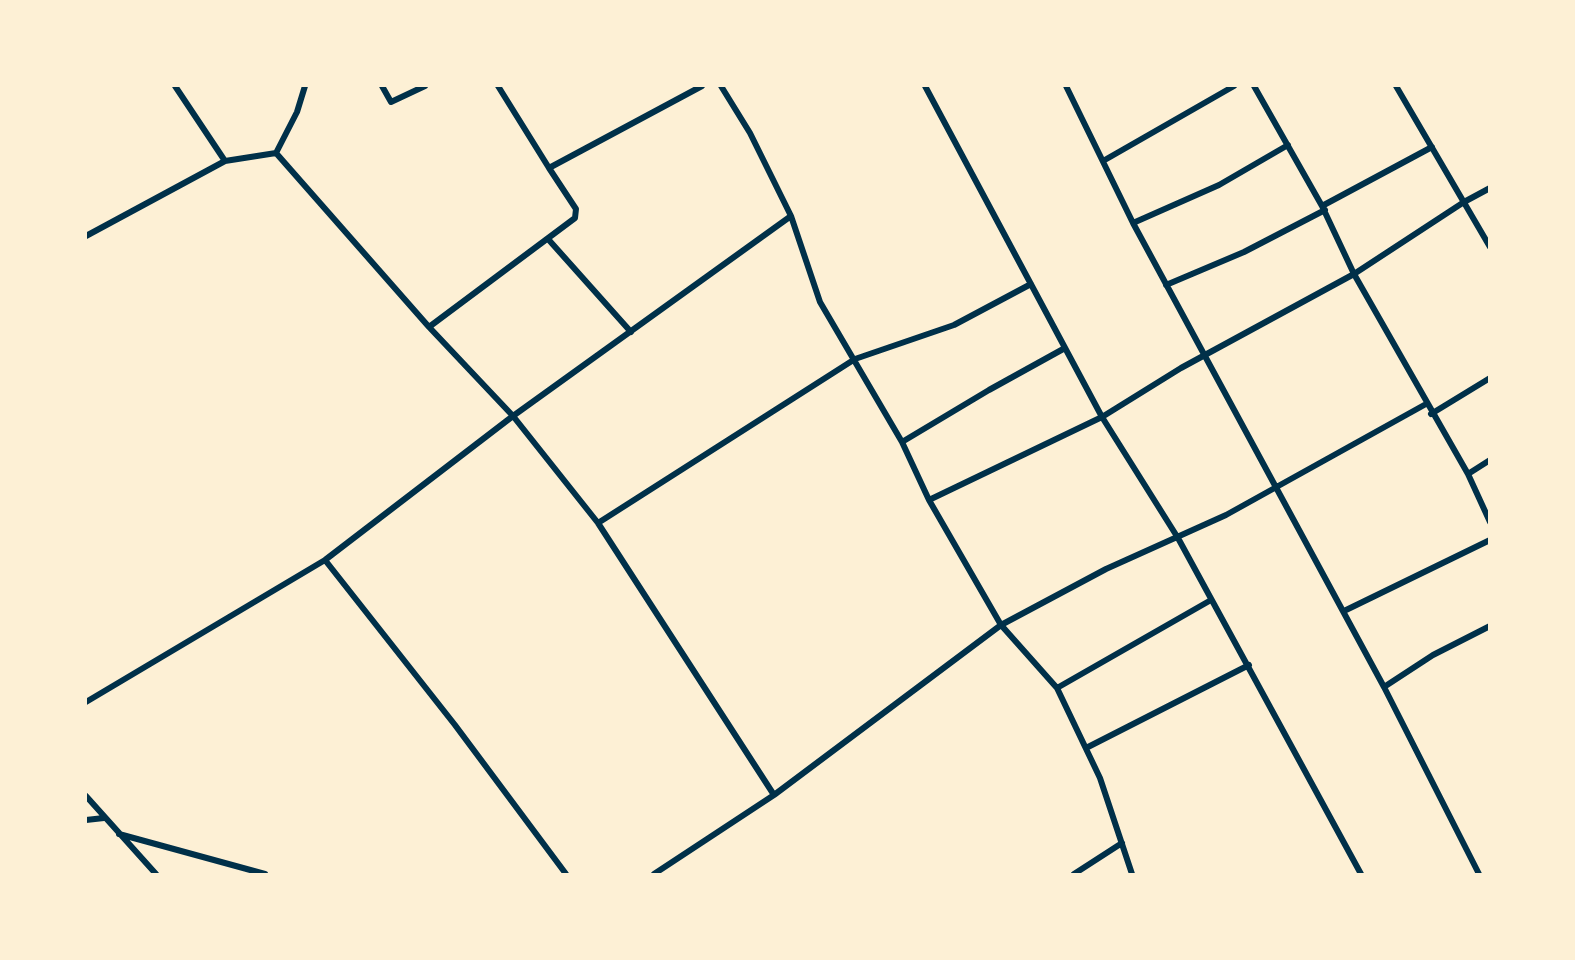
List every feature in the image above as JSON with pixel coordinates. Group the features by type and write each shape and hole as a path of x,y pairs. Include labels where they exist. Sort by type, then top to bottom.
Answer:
{"street":[{"path":"175,86 225,161"},
{"path":"276,153 297,112 305,86"},
{"path":"382,86 391,102 425,86"},
{"path":"429,327 575,218 576,209 498,86"},
{"path":"549,168 702,86"},
{"path":"721,86 750,133 791,216 820,302 902,442 929,500 1001,625 1058,688 1088,747 1132,874"},
{"path":"925,86 1102,417 1178,538 1361,874"},
{"path":"1066,86 1133,223 1344,611 1479,874"},
{"path":"1103,161 1234,86"},
{"path":"1254,86 1323,208 1354,274 1431,414 1468,474 1490,522"},
{"path":"1396,86 1490,247"},
{"path":"1133,223 1219,184 1288,145"},
{"path":"1166,285 1244,252 1432,147"},
{"path":"86,236 225,161 276,153"},
{"path":"276,153 429,327 513,416 598,523 774,795"},
{"path":"929,500 1102,417 1204,356 1354,274 1464,202 1490,189"},
{"path":"86,702 325,560 513,416 791,216"},
{"path":"548,239 631,332"},
{"path":"598,523 855,359 954,325 1031,284"},
{"path":"902,442 1065,348"},
{"path":"1431,414 1490,378"},
{"path":"654,874 774,795 1001,625 1106,570 1178,538 1277,489 1426,404"},
{"path":"1468,474 1490,460"},
{"path":"1344,611 1490,540"},
{"path":"325,560 455,725 566,874"},
{"path":"1058,688 1211,600"},
{"path":"1384,687 1433,655 1490,626"},
{"path":"1088,747 1249,665"},
{"path":"86,796 156,874"},
{"path":"86,820 104,818"},
{"path":"118,834 265,874"},
{"path":"1074,874 1122,843"}]}
